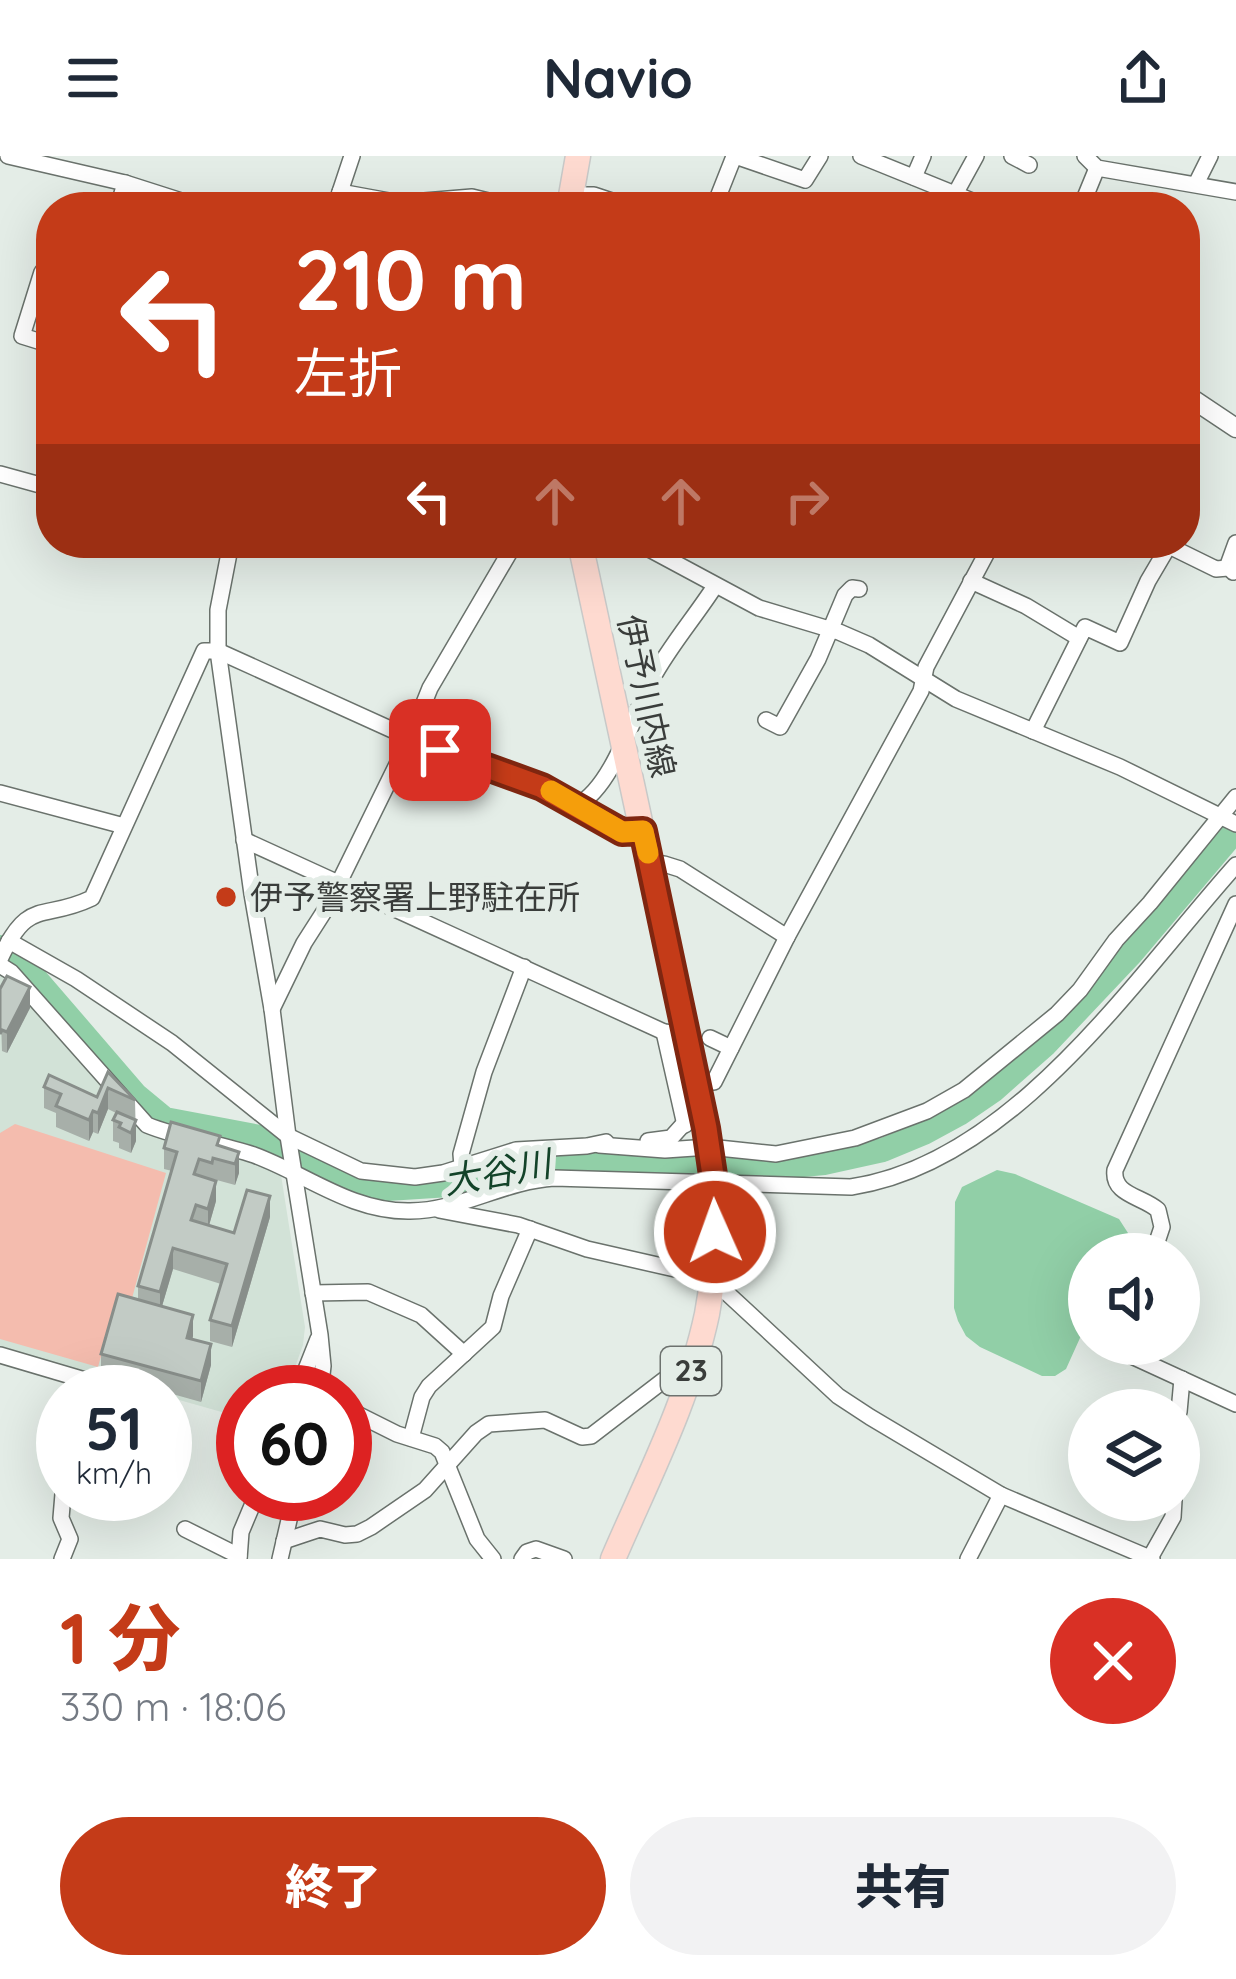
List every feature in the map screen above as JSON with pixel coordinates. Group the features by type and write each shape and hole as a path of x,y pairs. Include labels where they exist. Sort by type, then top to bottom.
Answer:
{"main road":[{"path":"572,192 578,156"},
{"name":"伊予川内線","path":"583,558 711,1163 715,1232 710,1292 688,1382 618,1558"}],"street":[{"path":"8,156 146,192"},
{"path":"339,192 352,156"},
{"path":"719,192 729,166 738,157 805,180 820,156"},
{"path":"861,156 937,192"},
{"path":"914,177 923,156"},
{"path":"955,192 976,156"},
{"path":"1012,156 1029,165"},
{"path":"1196,184 1210,156"},
{"path":"1084,192 1091,162 1236,191"},
{"path":"123,192 125,184"},
{"path":"36,291 22,336 36,340"},
{"path":"1200,404 1236,428"},
{"path":"0,474 36,484"},
{"path":"1193,558 1216,569 1232,570 1236,543"},
{"path":"228,558 218,610 218,651 323,1365"},
{"path":"272,1009 327,907 438,673 506,558"},
{"path":"663,558 759,608 869,645 956,699 1120,767 1226,820"},
{"path":"670,562 672,558"},
{"path":"714,1082 921,691 922,677 984,558"},
{"path":"1033,731 1084,627 1120,643 1159,558"},
{"path":"971,581 1079,638"},
{"path":"577,805 594,795 654,676 715,586"},
{"path":"766,720 780,727 810,674 844,595 859,589"},
{"path":"4,953 25,919 92,898 204,651 218,651 410,738 542,787 622,832 643,831"},
{"path":"0,793 124,826"},
{"path":"4,953 11,972 147,1125 294,1170 341,1197 372,1208 413,1212 529,1180 802,1150 891,1126 964,1090 1058,1015 1116,940 1226,820 1236,797"},
{"path":"244,840 669,1033 687,1122 660,1142 613,1139 590,1148"},
{"path":"651,866 680,869 788,937"},
{"path":"4,953 76,979 172,1042 288,1138 347,1166 415,1177 516,1150 664,1150 711,1163 851,1186 871,1184 932,1161 972,1139 1016,1105 1098,1027 1236,866"},
{"path":"1160,1233 1158,1210 1118,1187 1115,1170 1236,904"},
{"path":"462,1166 461,1154 484,1072 524,967"},
{"path":"710,1038 730,1048"},
{"path":"584,1176 590,1148"},
{"path":"424,1209 530,1228 587,1249 697,1274"},
{"path":"411,1438 429,1386 493,1328 501,1296 530,1228"},
{"path":"314,1293 368,1292 421,1316 464,1354"},
{"path":"727,1293 838,1396 1001,1495 1151,1559 1171,1521"},
{"path":"308,1365 320,1335"},
{"path":"0,1355 36,1366"},
{"path":"1152,1365 1236,1404"},
{"path":"284,1540 320,1529 357,1534 425,1490 489,1424 545,1420 582,1437 591,1436 671,1377 688,1382"},
{"path":"1181,1389 1182,1379"},
{"path":"372,1420 442,1452 477,1538 493,1559"},
{"path":"968,1559 1001,1495"},
{"path":"62,1521 70,1539 62,1559"},
{"path":"185,1529 239,1557 246,1521"},
{"path":"280,1559 289,1521"},
{"path":"522,1559 536,1549 564,1559"}],"shaded area":[{"path":"0,970 172,1140 281,1175 305,1327 296,1365 216,1365 216,1410 192,1404 192,1365 58,1365 0,1348"},
{"path":"15,1124 166,1173 128,1313 114,1310 99,1365 0,1339 0,1133"},
{"path":"997,1170 1015,1174 1119,1219 1128,1233 1068,1233 1068,1365 1055,1376 1042,1376 980,1347 958,1321 954,1308 955,1202 962,1187"}],"building":[{"path":"7,976 30,987 7,1032 0,1034 0,989"},
{"path":"108,1072 135,1100 108,1088 98,1113 93,1111 89,1120 56,1106 61,1094 44,1087 49,1075 97,1097"},
{"path":"117,1112 136,1120 131,1133 113,1120"},
{"path":"171,1122 220,1136 217,1145 239,1152 235,1164 199,1159 194,1174 216,1181 208,1209 196,1205 191,1220 234,1233 247,1190 270,1196 232,1326 210,1320 227,1264 173,1248 160,1292 138,1286 177,1152 164,1148"},
{"path":"118,1294 193,1315 187,1338 211,1344 201,1381 192,1379 192,1365 142,1365 101,1354"}],"waterway":[{"name":"大谷川","path":"0,947 18,958 136,1095 165,1119 260,1137 356,1182 387,1189 450,1185 517,1163 550,1159 782,1167 883,1150 924,1133 994,1090 1045,1045 1131,954 1236,830"}],"slow traffic":[{"path":"551,791 622,832 643,831 648,853"}],"place":[{"name":"伊予警察署上野駐在所","path":"226,897"}],"route":[{"path":"440,750 542,787 622,832 643,831 706,1128 715,1232"}]}
